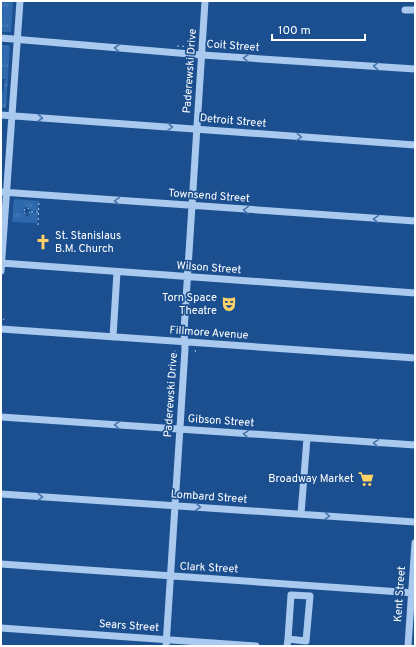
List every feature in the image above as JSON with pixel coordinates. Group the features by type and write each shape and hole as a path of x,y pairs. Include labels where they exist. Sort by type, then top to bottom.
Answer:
{"street":[{"path":"1,271 4,192 12,116 20,1"},
{"name":"Paderewski Drive","path":"167,643 185,342 184,331 187,277 206,1"},
{"path":"405,10 415,10"},
{"name":"Coit Street","path":"1,38 202,55 415,69"},
{"name":"Detroit Street","path":"1,115 415,145"},
{"name":"Townsend Street","path":"4,192 415,221"},
{"name":"Wilson Street","path":"1,264 415,293"},
{"path":"113,337 117,272"},
{"name":"Fillmore Avenue","path":"1,329 415,358"},
{"name":"Gibson Street","path":"1,417 415,445"},
{"path":"300,514 307,438"},
{"name":"Lombard Street","path":"1,494 415,522"},
{"name":"Kent Street","path":"408,646 413,593 415,543"},
{"name":"Clark Street","path":"1,564 413,593"},
{"path":"288,583 288,592 291,595 287,642 306,640 310,596 291,595"},
{"name":"Sears Street","path":"1,628 167,643 256,646"}],"path":[{"path":"38,225 40,200"},
{"path":"30,212 28,207 23,211 27,215 30,212 39,212"},
{"path":"174,352 177,349"}],"green space":[{"path":"1,1 13,1 11,32 1,32"},
{"path":"1,45 10,46 6,108 1,108 1,92 3,92 5,79 1,79"},
{"path":"14,199 39,201 38,212 31,211 27,206 22,211 27,217 31,212 38,213 37,223 12,222"}],"place":[{"name":"St. Stanislaus B.M. Church","path":"43,242"},
{"name":"Torn Space Theatre","path":"229,304"},
{"name":"Broadway Market","path":"366,479"}]}
